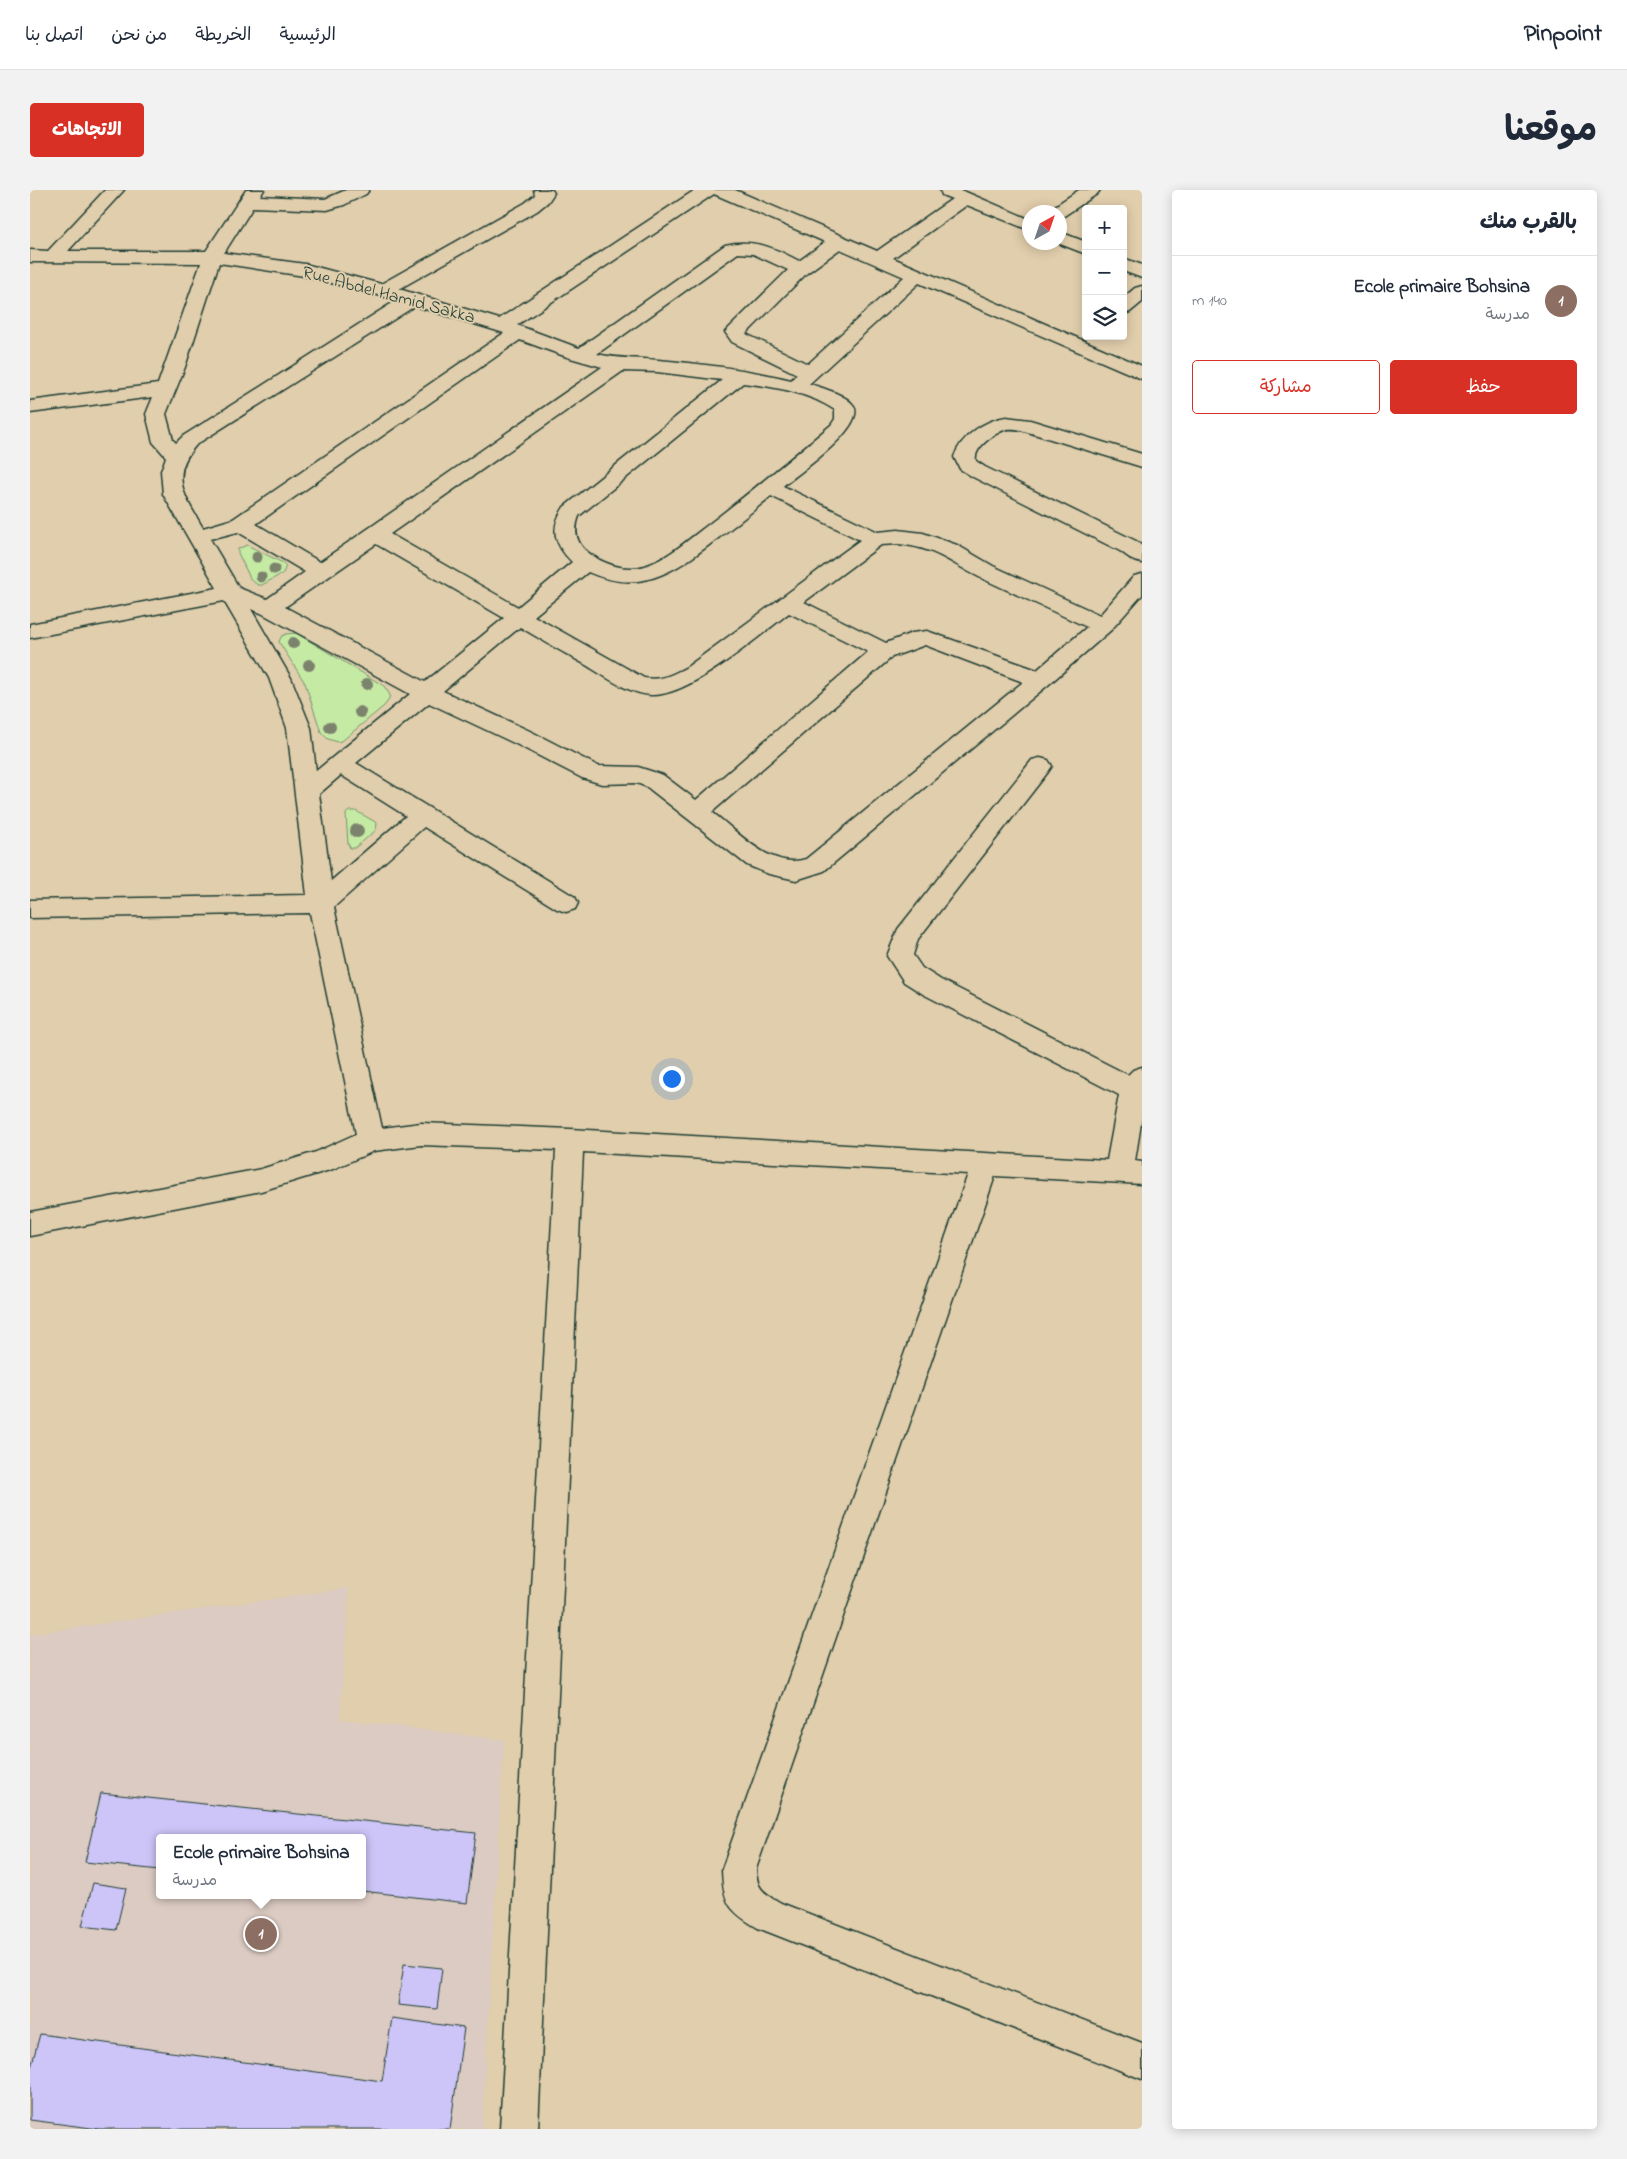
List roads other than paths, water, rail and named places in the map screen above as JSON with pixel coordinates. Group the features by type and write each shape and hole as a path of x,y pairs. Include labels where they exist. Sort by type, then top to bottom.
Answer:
{"street":[{"path":"53,256 115,190"},
{"path":"176,456 162,442 156,414 212,257 251,196 326,205 360,190"},
{"name":"Rue Abdel Hamid Sakka","path":"30,256 212,257 252,261 305,270 414,298 511,329 708,190"},
{"path":"720,190 838,240 916,276 1083,341 1142,373"},
{"path":"946,190 1022,222"},
{"path":"1067,206 1091,190"},
{"path":"383,290 531,207 542,198 546,191"},
{"path":"879,258 965,198"},
{"path":"738,377 571,512 564,523 565,535 573,551 587,561 610,572 630,575 646,573 666,566 770,488 839,429 846,415 845,408 739,338 735,332 800,269 838,240"},
{"path":"1067,241 1082,246"},
{"path":"582,355 732,249 742,245 755,248 800,269"},
{"path":"1127,266 1142,272"},
{"path":"198,536 241,524 511,329 582,355 619,364 655,366 738,377 803,379 916,276"},
{"path":"1127,305 1142,292"},
{"path":"371,1140 321,904 300,728 283,686 173,494 171,466 176,456 190,440 206,428 414,298"},
{"path":"269,608 619,364"},
{"path":"30,407 166,389"},
{"path":"1142,461 1010,422 1000,424 981,436 967,449 964,456 966,461 980,472 1128,546 1142,556"},
{"path":"770,488 875,539 898,537 923,540 944,548 985,571 1103,625"},
{"path":"241,524 320,572"},
{"path":"376,535 636,684 657,688 668,686 695,672 875,539"},
{"path":"308,790 425,692 587,561"},
{"path":"30,631 230,593 269,608 425,692 524,738 597,775 629,774 655,781 756,859 778,868 796,870 815,865 1040,680 1103,625 1134,603 1142,581"},
{"path":"787,603 884,651"},
{"path":"696,813 884,651 904,646 920,638 928,638 1040,680"},
{"path":"339,763 566,903"},
{"path":"30,1224 261,1180 323,1161 371,1140 421,1134 570,1140 1131,1173 1138,1084 932,988 913,974 900,956 907,936 1040,766"},
{"path":"30,910 321,904 423,814"},
{"path":"519,2129 570,1140"},
{"path":"984,1164 739,1869 740,1891 752,1906 770,1916 1142,2060"}],"place":[{"name":"Ecole primaire Bohsina","path":"261,1934"}]}
